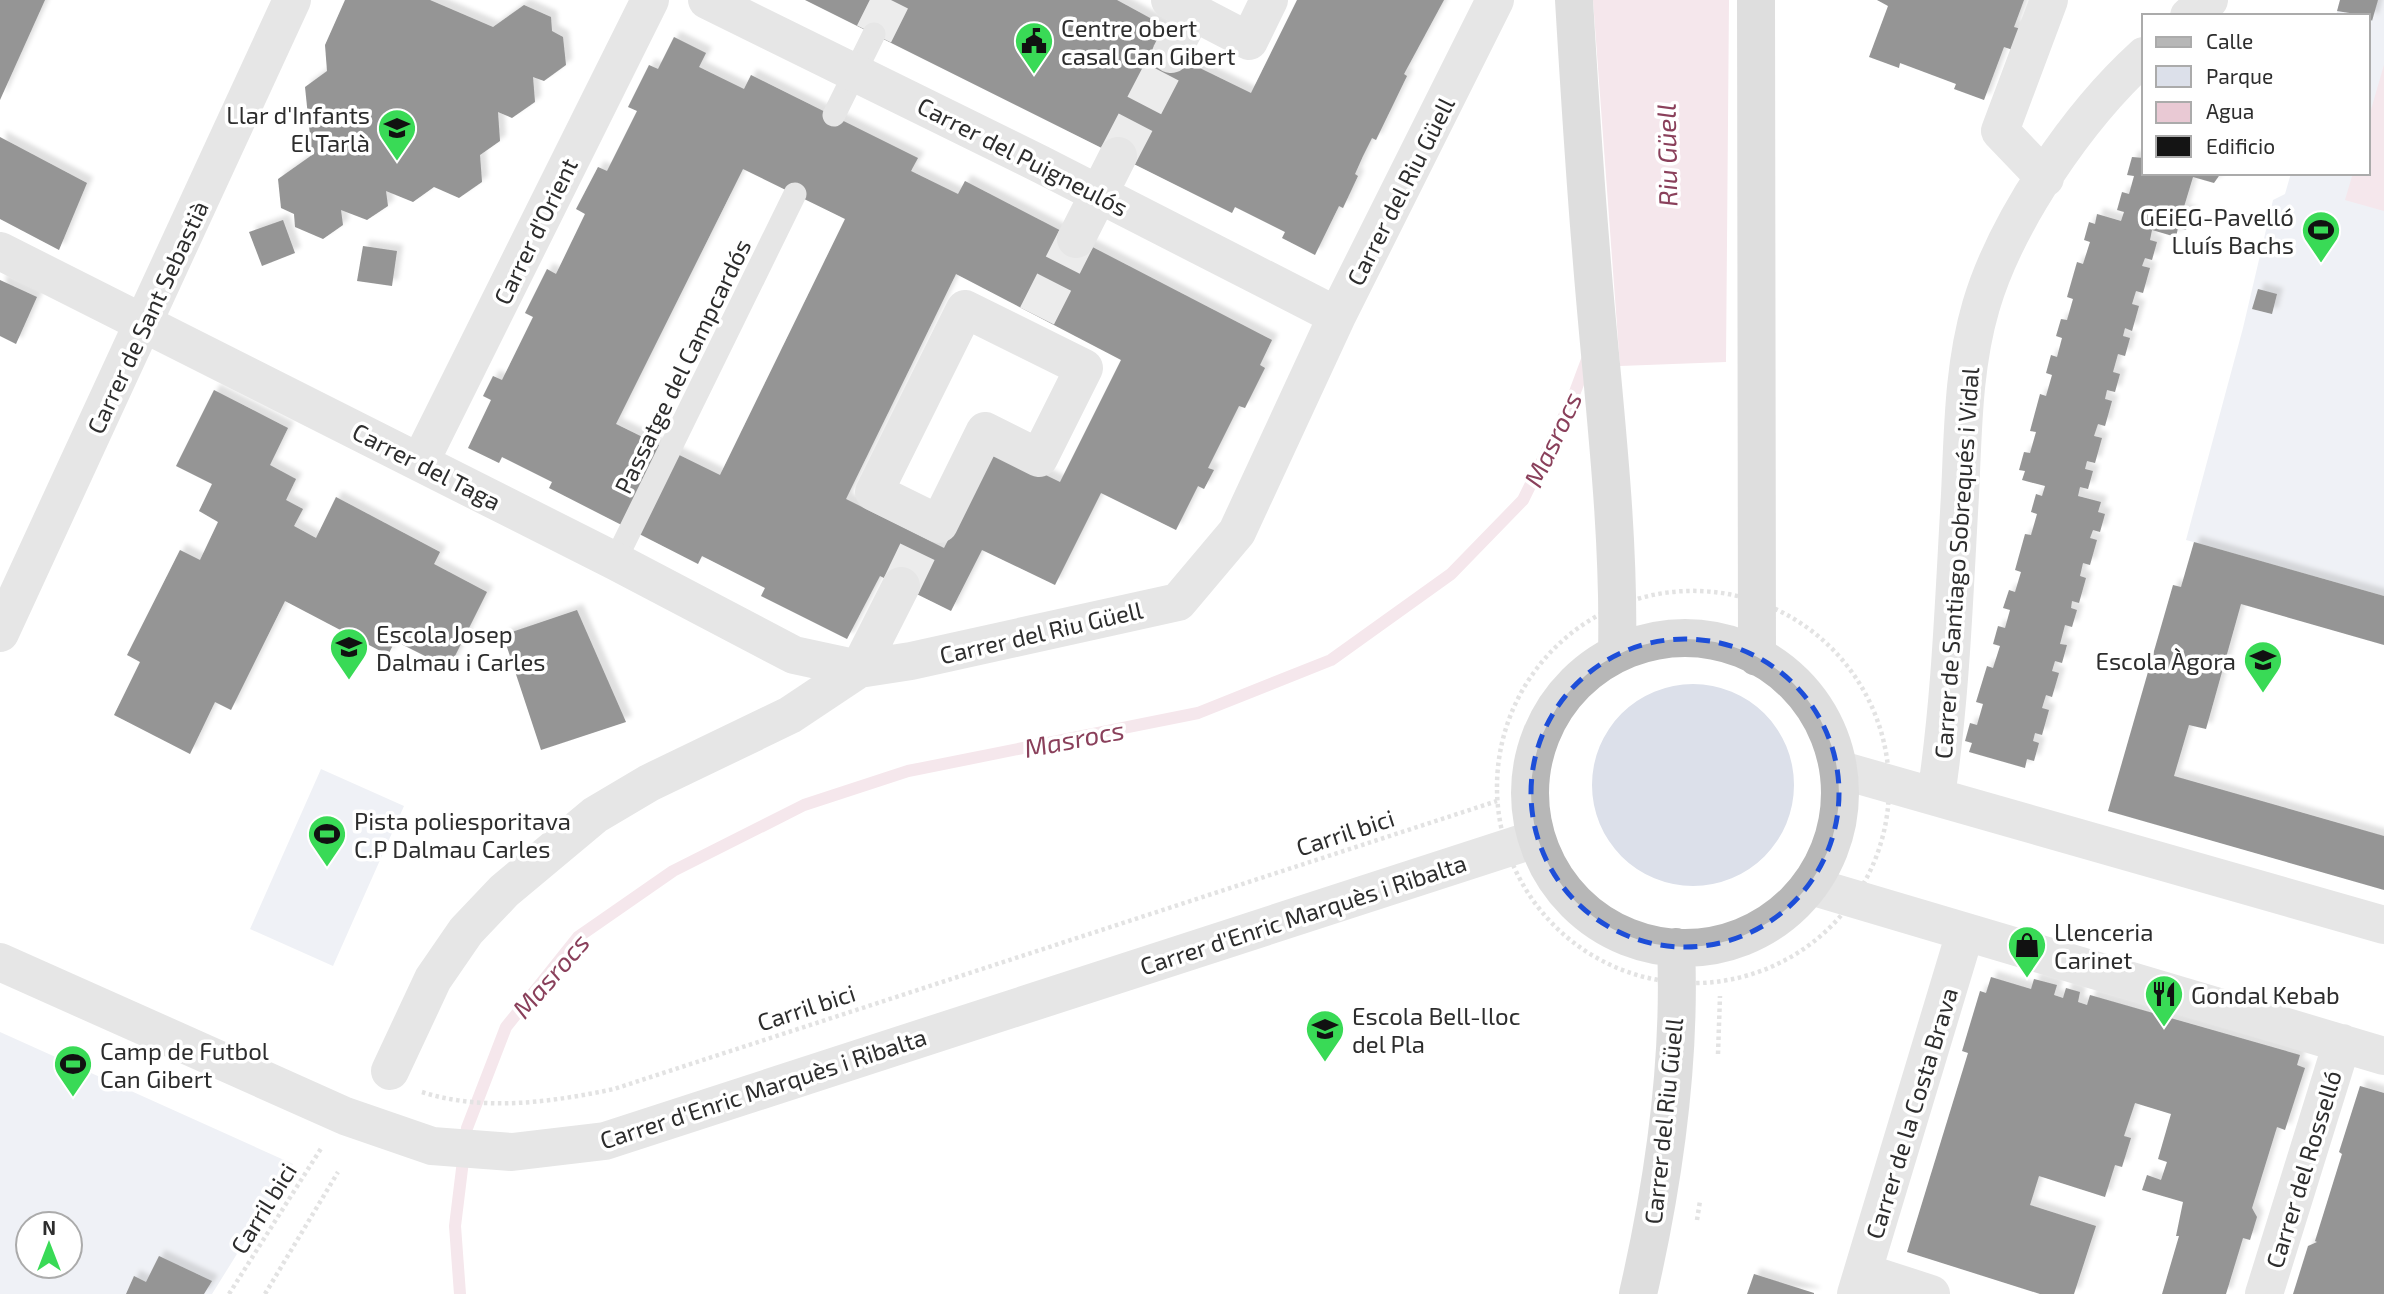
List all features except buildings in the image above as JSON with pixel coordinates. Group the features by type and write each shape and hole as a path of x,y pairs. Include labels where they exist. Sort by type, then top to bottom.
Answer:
{"street":[{"name":"Carrer de Sant Sebastià","path":"0,633 292,0"},
{"name":"Carrer d'Orient","path":"420,462 650,0"},
{"name":"Carrer del Puigneulós","path":"707,0 856,72 1337,316"},
{"path":"1171,54 1181,6 1249,41 1269,0"},
{"name":"Carrer del Riu Güell","path":"402,1080 433,979 466,931 504,891 595,815 649,783 790,715 859,669 911,661 1178,601 1237,531 1337,316 1495,0"},
{"path":"1574,0 1591,250 1606,414 1618,607 1617,653"},
{"path":"1756,0 1757,657"},
{"path":"2045,178 2000,131 2049,0"},
{"path":"2192,14 2209,0"},
{"name":"Carrer de Santiago Sobrequés i Vidal","path":"1936,796 1949,697 1966,382 1981,306 2012,225 2092,112 2142,58"},
{"path":"1076,239 1118,156"},
{"name":"Carrer del Taga","path":"0,251 615,561 794,655 859,669"},
{"path":"965,309 1031,328 1084,368 1039,458 985,431 939,524 929,530 874,492 965,309"},
{"path":"859,669 901,586"},
{"path":"1688,640 1722,646 1757,657 1785,675 1815,705 1835,743 1843,793 1840,826 1825,864 1811,886 1786,912 1747,934 1712,943 1676,964 1594,917 1562,887 1541,855 1522,843 1528,778 1543,726 1567,689 1617,653 1665,641 1688,640"},
{"path":"1841,770 2384,925"},
{"name":"Carrer d'Enric Marquès i Ribalta","path":"0,962 342,1114 432,1146 512,1152 605,1141 1522,843"},
{"path":"1811,886 2384,1056"},
{"name":"Carrer de la Costa Brava","path":"1859,1283 1965,933"},
{"name":"Carrer del Riu Güell","path":"1638,1294 1661,1170 1675,1040 1676,964"},
{"name":"Carrer del Rosselló","path":"2264,1294 2342,1043"},
{"path":"1859,1283 1931,1294"}],"lane":[{"path":"834,115 874,34"},
{"name":"Passatge del Campcardós","path":"615,561 795,194"}],"path":[{"path":"1667,591 1719,594 1755,602 1774,607 1794,619 1852,672 1868,696 1880,726 1888,806 1880,849 1870,874 1820,940 1768,972 1737,980 1676,964 1626,973 1584,953 1545,915 1530,895 1522,843 1497,801 1496,763 1502,739 1517,701 1534,670 1558,642 1588,619 1667,591"},
{"name":"Carril bici","path":"402,1080 439,1097 517,1103 560,1101 614,1089 1497,801"},
{"name":"Carril bici","path":"229,1294 342,1114"},
{"path":"265,1294 338,1172"}],"highlighted area":[{"path":"1688,640 1740,651 1785,675 1824,719 1843,793 1834,846 1798,901 1747,934 1676,947 1618,931 1562,887 1535,839 1528,778 1543,726 1567,689 1617,653"}],"green space":[{"name":"GEiEG-Pavelló Lluís Bachs","path":"2340,0 2384,0 2384,596 2186,540 2243,328 2273,200 2285,194 2290,175 2370,175 2370,14 2336,14"},
{"path":"1693,684 1732,692 1749,701 1764,714 1777,729 1786,746 1794,785 1786,824 1777,841 1764,856 1749,869 1732,878 1693,886 1654,878 1637,869 1622,856 1609,841 1600,824 1592,785 1600,746 1609,729 1622,714 1637,701 1654,692"},
{"name":"Pista poliesporitava C.P Dalmau Carles","path":"321,769 404,806 333,966 250,929"},
{"name":"Camp de Futbol Can Gibert","path":"0,1032 293,1164 212,1294 0,1294"}],"water":[{"name":"Riu Güell","path":"1593,0 1729,0 1726,362 1620,366"},
{"path":"2384,65 2384,211 2345,200 2352,175 2370,175 2370,113"}],"waterway":[{"name":"Masrocs","path":"460,1294 455,1226 467,1128 506,1027 578,937 673,871 804,805 908,771 1198,713 1331,660 1451,574 1523,500 1572,400 1588,357"}],"tunnel":[{"path":"874,34 891,0"},
{"path":"1118,156 1171,54"},
{"path":"1037,316 1076,239"},
{"path":"901,586 924,538"}],"place":[{"name":"Centre obert casal Can Gibert","path":"1034,75"},
{"name":"Llar d'Infants El Tarlà","path":"397,162"},
{"name":"GEiEG-Pavelló Lluís Bachs","path":"2321,264"},
{"name":"Escola Josep Dalmau i Carles","path":"349,681"},
{"name":"Escola Àgora","path":"2263,694"},
{"name":"Pista poliesporitava C.P Dalmau Carles","path":"327,868"},
{"name":"Llenceria Carinet","path":"2027,979"},
{"name":"Gondal Kebab","path":"2164,1028"},
{"name":"Escola Bell-lloc del Pla","path":"1325,1063"},
{"name":"Camp de Futbol Can Gibert","path":"73,1098"}]}
